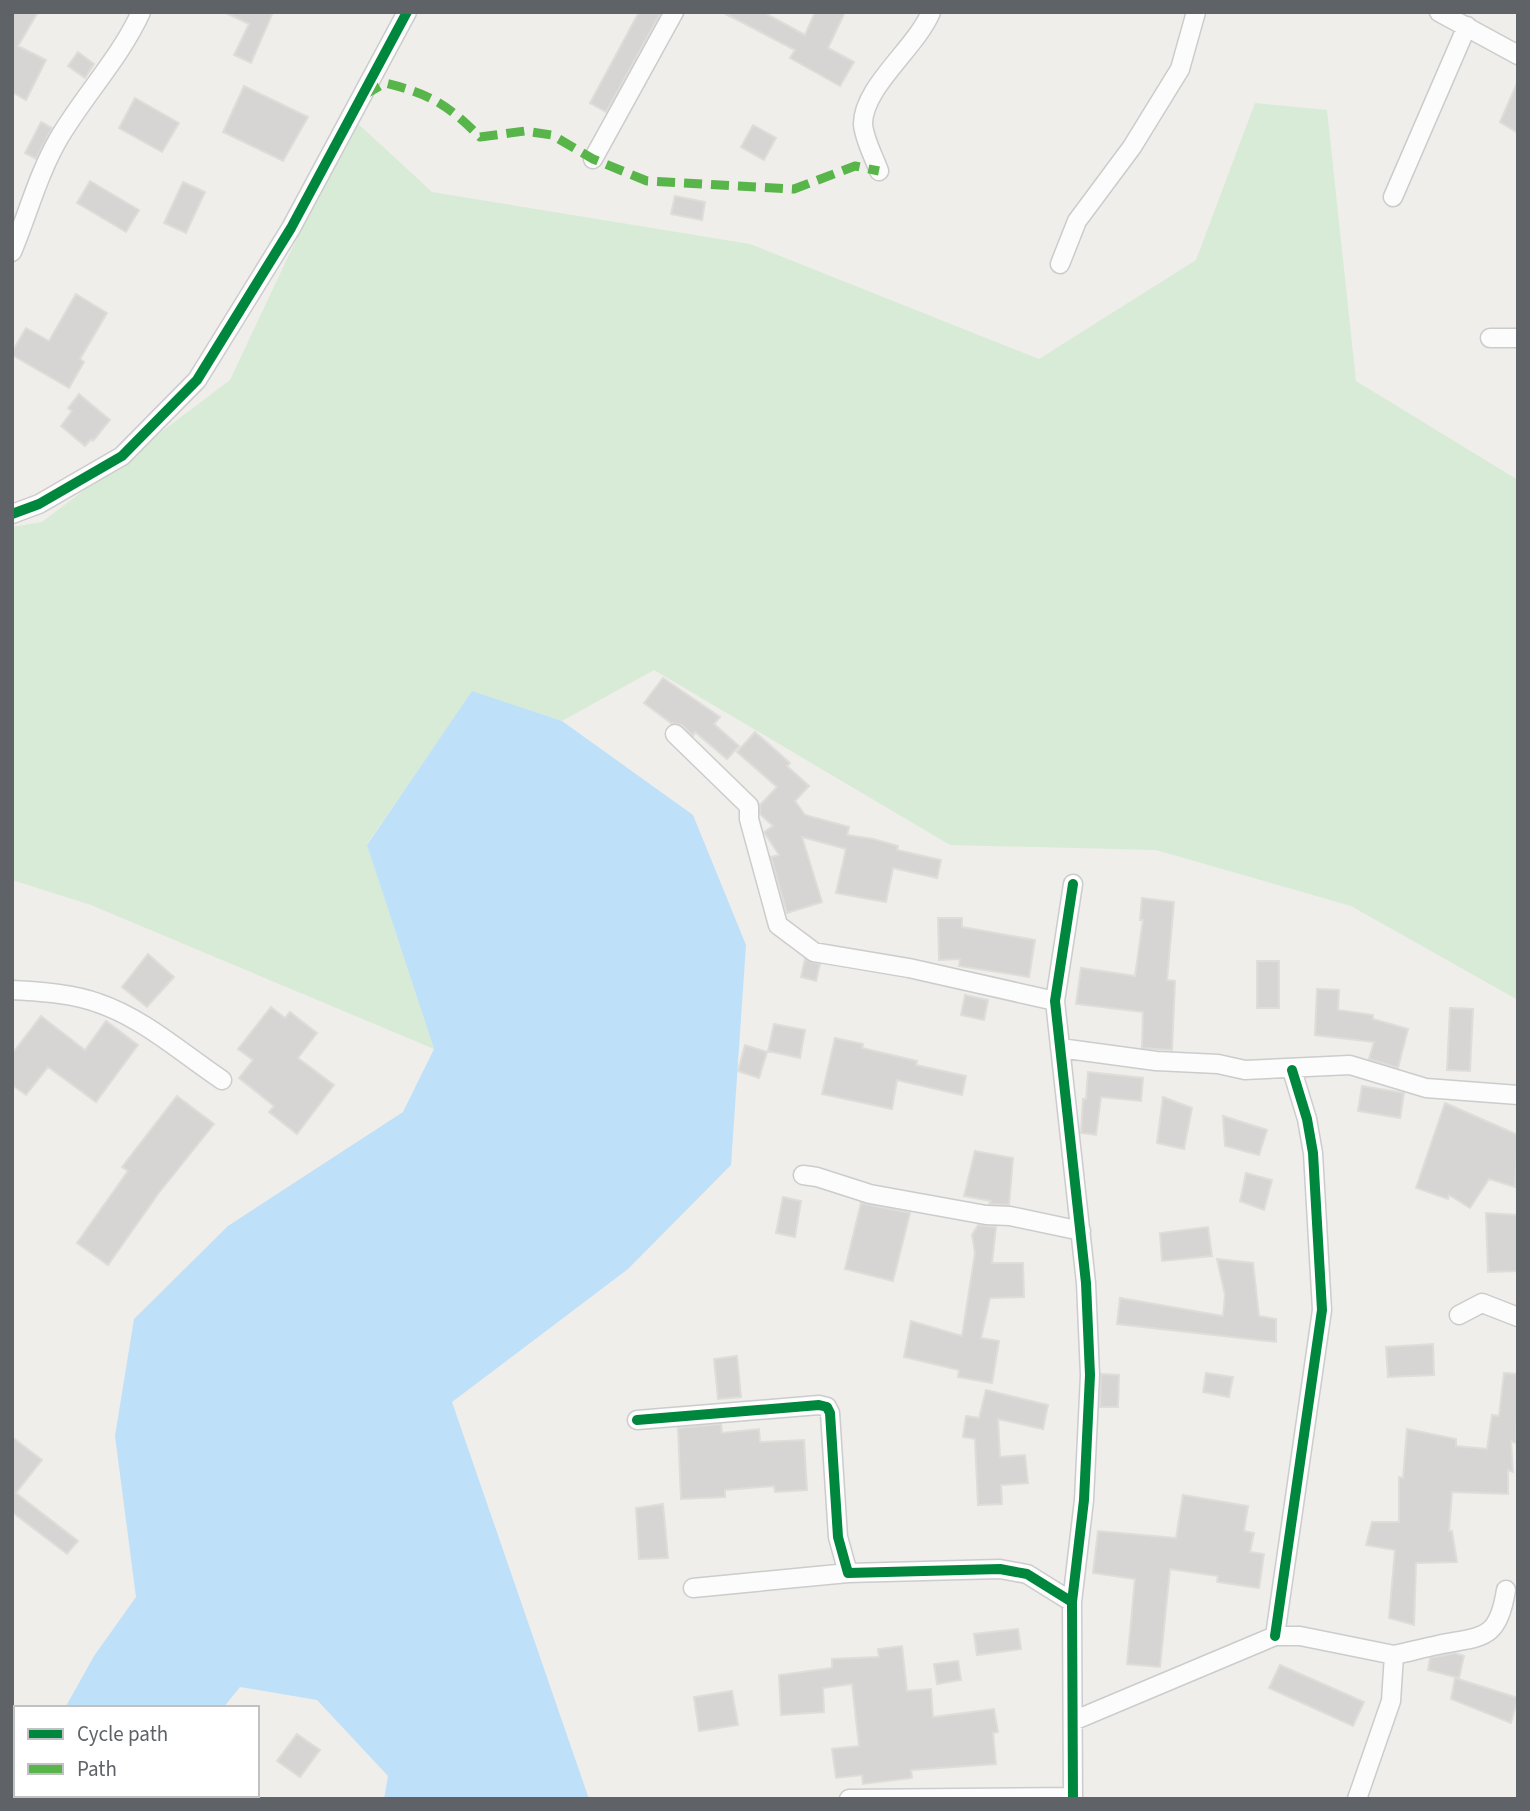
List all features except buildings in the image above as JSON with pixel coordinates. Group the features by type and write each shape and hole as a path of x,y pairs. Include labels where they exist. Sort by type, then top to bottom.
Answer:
{"street":[{"path":"12,252 49,156 75,114 126,43 141,12"},
{"path":"12,514 39,504 122,456 197,380 291,228 407,12"},
{"path":"593,159 674,12"},
{"path":"879,171 863,127 866,109 876,91 913,44 931,12"},
{"path":"1060,264 1077,221 1132,147 1180,69 1196,12"},
{"path":"1439,12 1518,55"},
{"path":"1393,197 1467,26"},
{"path":"1490,338 1518,338"},
{"path":"675,734 749,806 749,819 778,925 814,952 909,968 1055,1001"},
{"path":"849,1799 1073,1798 1072,1602 1084,1500 1090,1375 1081,1231 1055,1001 1073,884"},
{"path":"12,990 98,1003 126,1016 222,1080"},
{"path":"1060,1048 1156,1061 1219,1064 1245,1070 1292,1070 1350,1065 1426,1088 1518,1095"},
{"path":"1275,1636 1322,1310 1313,1153 1307,1119 1292,1070"},
{"path":"803,1175 870,1194 1081,1231"},
{"path":"1459,1315 1474,1305 1482,1304 1518,1317"},
{"path":"637,1420 819,1405 827,1407 830,1413 838,1537 848,1573"},
{"path":"693,1588 848,1573 1000,1569 1027,1574 1072,1602"},
{"path":"1073,1721 1275,1636 1300,1636 1394,1655 1440,1644 1476,1640 1503,1614 1506,1590"},
{"path":"1357,1799 1391,1700 1394,1655"}],"green space":[{"path":"1255,103 1327,110 1356,381 1518,480 1518,1000 1351,906 1156,850 950,845 654,670 562,721 472,692 367,844 434,1049 91,905 12,880 12,527 42,522 230,380 353,119 432,192 750,244 1039,359 1196,260"}],"water":[{"path":"472,691 562,721 693,815 746,945 731,1165 628,1269 452,1402 589,1799 384,1799 388,1776 317,1700 240,1687 225,1706 66,1706 94,1656 136,1597 115,1436 134,1319 228,1226 403,1112 434,1049 367,845"},
{"path":"12,1739 14,1797 148,1797 12,1799"}],"marked path":[{"path":"364,95 385,83 401,87 426,96 447,108 480,137 525,131 552,135 593,159 647,181 794,189 855,166 879,171"}],"cycle path":[{"path":"12,514 39,504 122,456 197,380 291,228 407,12"},
{"path":"1073,884 1055,1001 1086,1283 1090,1375 1084,1500 1072,1602 1073,1799"},
{"path":"1275,1636 1322,1310 1313,1153 1307,1119 1292,1070"},
{"path":"637,1420 819,1405 827,1407 830,1413 838,1537 848,1573 1000,1569 1027,1574 1072,1602"}]}
